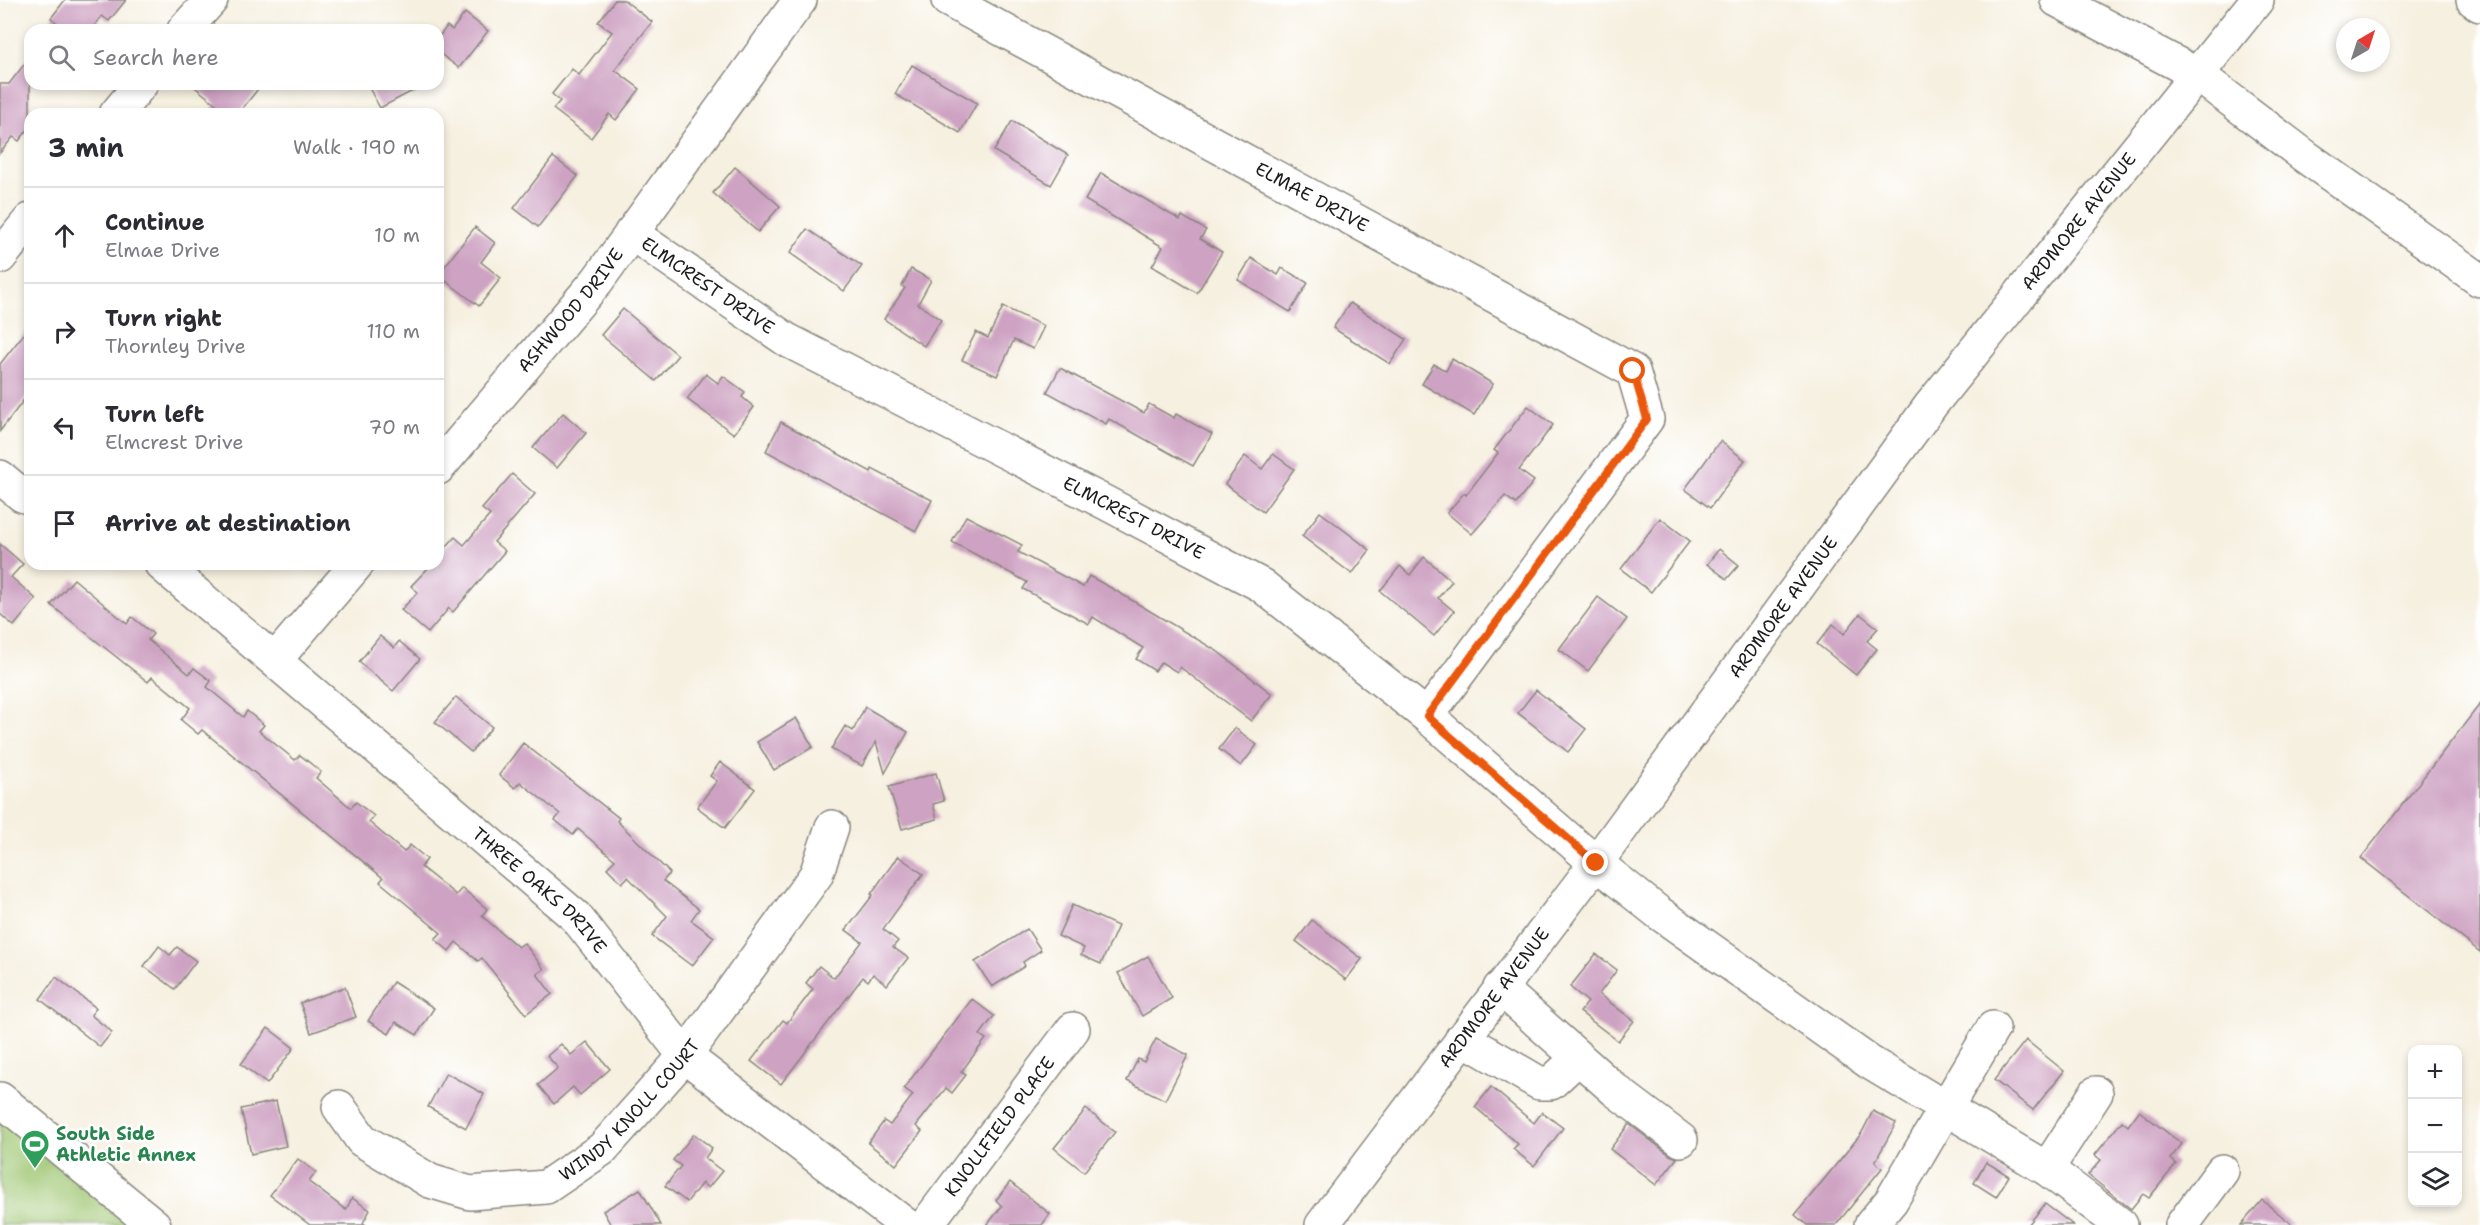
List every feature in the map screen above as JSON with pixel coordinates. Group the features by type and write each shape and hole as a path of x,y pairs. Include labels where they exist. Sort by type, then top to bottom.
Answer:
{"street":[{"path":"189,24 211,0"},
{"name":"ASHWOOD DRIVE","path":"444,461 597,281 800,0"},
{"name":"ELMAE DRIVE","path":"948,0 1633,371 1647,419 1427,716"},
{"path":"2057,0 2198,75 2306,157 2480,280"},
{"name":"ARDMORE AVENUE","path":"1322,1225 1596,863 1931,405 2257,0"},
{"path":"2473,0 2480,5"},
{"path":"121,108 136,90"},
{"path":"0,257 24,227"},
{"name":"ELMCREST DRIVE","path":"632,233 787,340 1261,585 1427,716 1596,863 1659,913 1869,1062 2047,1169 2120,1224"},
{"path":"0,477 24,496"},
{"name":"THREE OAKS DRIVE","path":"168,570 576,917 685,1056 906,1225"},
{"path":"275,660 352,570"},
{"name":"WINDY KNOLL COURT","path":"339,1107 362,1140 430,1181 470,1193 546,1187 602,1149 685,1056 816,875 832,827"},
{"path":"1500,988 1616,1090 1681,1140"},
{"path":"1871,1225 1891,1202 1993,1028"},
{"name":"KNOLLFIELD PLACE","path":"926,1225 1073,1029"},
{"path":"1462,1038 1539,1083 1551,1083 1578,1058"},
{"path":"2047,1169 2096,1093"},
{"path":"0,1099 154,1225"},
{"path":"2182,1225 2222,1171"}],"green space":[{"name":"South Side Athletic Annex","path":"0,1112 140,1225 0,1225"}],"building":[{"path":"65,0 126,0 109,21 102,16 96,24 58,24 51,18"},
{"path":"615,0 624,0 652,22 615,70 640,89 616,120 609,114 591,138 553,109 560,101 552,94 572,69 579,75 612,32 598,22"},
{"path":"465,13 488,31 459,68 444,57 444,30 447,26 452,30"},
{"path":"24,65 24,90 30,90 30,108 24,108 24,135 19,141 13,137 0,153 0,84 9,84"},
{"path":"912,65 977,103 960,133 895,94"},
{"path":"198,90 257,90 243,108 213,108 216,104"},
{"path":"370,90 414,90 380,108"},
{"path":"1012,121 1068,155 1051,185 994,151"},
{"path":"553,157 578,176 538,227 514,208"},
{"path":"735,167 780,206 758,232 713,193"},
{"path":"1101,173 1180,220 1182,216 1206,230 1200,239 1222,252 1197,293 1152,266 1163,247 1085,200"},
{"path":"475,227 495,243 481,262 501,278 479,306 444,280 444,267"},
{"path":"807,229 862,266 844,291 790,253"},
{"path":"1251,258 1278,275 1282,268 1308,283 1290,312 1238,280"},
{"path":"911,269 931,280 918,304 941,320 924,346 884,319 905,288 902,286"},
{"path":"1350,303 1406,339 1390,364 1333,328"},
{"path":"1003,307 1044,326 1033,349 1014,340 997,376 962,360 976,332 988,338"},
{"path":"623,309 678,355 656,381 601,335"},
{"path":"24,334 24,400 0,431 0,364"},
{"path":"1452,359 1493,384 1474,415 1422,384 1434,364 1446,371"},
{"path":"1060,368 1144,413 1149,404 1174,418 1176,414 1212,434 1193,466 1109,419 1106,424 1047,392"},
{"path":"706,374 718,383 723,376 745,392 742,397 754,407 734,434 687,399"},
{"path":"1528,406 1553,425 1519,470 1534,481 1516,504 1505,496 1472,534 1447,513 1464,493 1466,495 1498,453 1494,450"},
{"path":"563,413 586,433 557,468 533,448"},
{"path":"781,422 871,472 872,469 932,500 916,531 766,451"},
{"path":"1720,441 1745,460 1710,508 1685,489"},
{"path":"1273,454 1294,469 1263,512 1225,484 1245,456 1262,469"},
{"path":"512,474 535,494 494,542 505,551 453,612 449,608 428,633 401,610 418,592 411,586 426,570 444,570 444,549 455,537 464,545 490,515 482,509"},
{"path":"1320,512 1370,550 1352,574 1302,536"},
{"path":"966,516 1022,545 1018,552 1083,587 1089,576 1113,589 1217,651 1272,694 1251,721 1180,667 1177,672 1161,662 1155,671 1136,659 1143,648 1093,617 1089,624 1023,589 1027,582 952,542"},
{"path":"1660,518 1690,541 1651,592 1621,569"},
{"path":"0,544 23,564 11,577 36,599 14,626 0,614"},
{"path":"1719,549 1739,565 1727,579 1707,564"},
{"path":"1424,557 1452,581 1438,598 1454,611 1434,636 1380,591 1400,566 1410,575"},
{"path":"74,579 127,624 132,617 153,634 148,640 189,674 194,668 211,681 207,687 243,717 247,711 264,725 259,731 295,760 300,755 321,772 316,778 351,808 356,802 374,816 369,822 404,852 410,845 427,859 421,867 456,895 462,888 487,909 482,916 518,947 524,943 544,969 537,974 552,994 526,1014 482,958 478,961 456,942 449,951 435,939 441,933 380,882 383,878 202,730 198,734 181,720 190,708 152,677 148,682 51,605"},
{"path":"1598,597 1627,619 1588,671 1559,649"},
{"path":"1860,614 1878,628 1867,641 1877,649 1856,675 1817,644 1833,624 1844,634"},
{"path":"380,636 394,648 399,641 420,659 393,691 359,662"},
{"path":"1536,690 1586,729 1568,752 1518,713"},
{"path":"456,697 492,727 471,752 435,722"},
{"path":"2480,704 2480,952 2361,858"},
{"path":"865,707 908,732 885,773 876,742 862,766 831,749 845,726 853,731"},
{"path":"796,718 813,747 774,770 757,742"},
{"path":"1235,728 1257,745 1241,766 1219,749"},
{"path":"523,743 619,818 617,821 670,873 663,881 699,909 691,920 714,937 692,966 652,936 667,916 628,877 622,883 607,868 615,860 578,829 573,835 555,820 560,814 520,782 515,788 499,775"},
{"path":"720,762 755,789 725,828 697,807 717,781 710,776"},
{"path":"936,773 944,801 933,804 937,819 902,829 889,787"},
{"path":"898,856 923,874 883,929 898,941 893,947 908,958 887,985 873,974 868,981 863,977 781,1084 751,1061 783,1020 787,1023 813,989 806,983 819,966 834,978 862,942 846,930 873,895 871,894"},
{"path":"1072,905 1118,926 1101,964 1081,955 1084,948 1058,936"},
{"path":"1312,920 1362,959 1346,980 1296,941"},
{"path":"1027,929 1041,950 1023,962 1025,966 992,987 975,962"},
{"path":"159,946 170,955 177,947 196,961 175,989 144,966"},
{"path":"1596,954 1617,970 1599,994 1634,1021 1618,1041 1580,1012 1588,1002 1570,987"},
{"path":"1148,956 1172,998 1142,1016 1118,973"},
{"path":"56,977 96,1008 91,1015 112,1032 100,1047 40,999"},
{"path":"393,982 434,1008 417,1035 396,1022 389,1034 368,1021"},
{"path":"345,987 356,1017 311,1033 300,1003"},
{"path":"972,999 994,1016 980,1035 986,1039 961,1072 966,1075 952,1093 946,1088 916,1126 922,1131 896,1165 868,1143 884,1121 890,1125 913,1095 904,1088"},
{"path":"268,1028 294,1048 267,1084 241,1064"},
{"path":"1156,1039 1188,1055 1165,1100 1127,1081 1138,1059 1144,1062"},
{"path":"2026,1040 2064,1071 2033,1110 1994,1080"},
{"path":"587,1042 610,1069 580,1095 573,1087 554,1104 538,1085 558,1068 547,1056 561,1044 571,1055"},
{"path":"446,1073 484,1094 466,1128 428,1107"},
{"path":"1491,1087 1534,1123 1542,1112 1563,1128 1534,1166 1513,1149 1518,1144 1475,1107"},
{"path":"276,1101 286,1146 251,1154 241,1109"},
{"path":"1086,1109 1115,1132 1084,1172 1054,1148"},
{"path":"1873,1111 1896,1123 1875,1162 1882,1168 1836,1225 1807,1225 1795,1215 1861,1134"},
{"path":"2139,1111 2182,1144 2170,1159 2176,1164 2149,1198 2143,1194 2131,1209 2088,1175 2101,1160 2095,1155 2122,1121 2128,1126"},
{"path":"1629,1124 1677,1158 1656,1185 1610,1149"},
{"path":"694,1134 712,1148 705,1158 722,1171 708,1188 702,1183 687,1202 665,1186 681,1166 673,1160"},
{"path":"298,1159 316,1172 309,1182 346,1210 352,1198 370,1210 363,1223 366,1225 310,1225 270,1195"},
{"path":"1986,1162 2009,1176 1996,1197 1974,1183"},
{"path":"1010,1182 1050,1214 1042,1225 987,1225 1002,1206 996,1200"},
{"path":"640,1189 661,1225 611,1225 603,1211"},
{"path":"2262,1200 2293,1225 2241,1225"},
{"path":"2045,1204 2073,1225 2028,1225"}],"place":[{"name":"South Side Athletic Annex","path":"35,1170"}],"route":[{"path":"1596,863 1427,716 1647,419 1633,371"}]}
